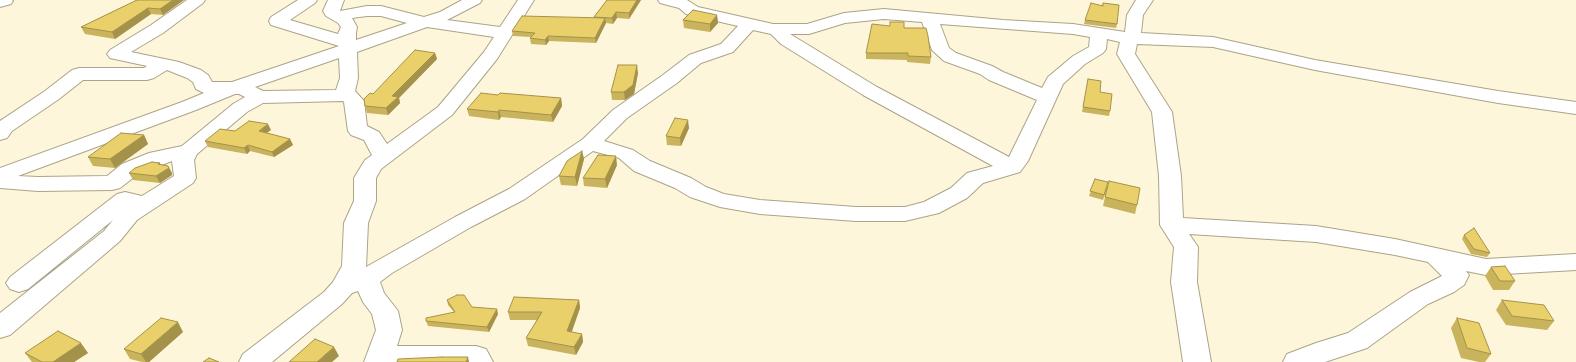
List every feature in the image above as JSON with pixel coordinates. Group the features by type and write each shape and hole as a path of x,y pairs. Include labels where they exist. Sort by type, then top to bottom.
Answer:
{"street":[{"path":"197,0 157,30 116,54 165,64 199,76 203,82 203,85 208,88 243,88 260,97"},
{"path":"309,0 277,21 349,45"},
{"path":"339,10 355,5 358,0"},
{"path":"0,175 237,88 349,45 446,15 474,0"},
{"path":"479,362 476,357 379,360 389,330 385,312 372,296 355,283 354,266 356,223 365,201 365,178 373,165 383,156 445,111 491,55 526,0"},
{"path":"666,0 684,4 692,11 778,29 809,29 836,20 884,14 1073,29 1130,38 1213,42 1323,66 1498,97 1576,108"},
{"path":"1145,0 1135,15 1134,30 1130,38 1126,54 1162,112 1170,176 1172,225 1186,247 1184,282 1197,362"},
{"path":"339,10 349,27 349,78 344,90 354,101 358,131 366,132 372,136 383,156"},
{"path":"339,10 381,12 425,22 505,33"},
{"path":"927,17 934,29 941,50 950,57 986,70 1002,79 1047,97"},
{"path":"253,362 333,298 355,283 463,222 517,194 590,143 620,114 670,79 695,59 727,48 750,23"},
{"path":"778,29 780,34 787,40 870,91 1012,167"},
{"path":"590,143 626,154 642,166 683,183 698,192 720,200 760,207 856,214 905,214 931,208 959,193 975,178 1012,167 1017,161 1055,82 1079,60 1097,49 1099,33"},
{"path":"0,134 4,126 52,95 79,74 147,74 165,64"},
{"path":"0,328 112,236 129,215 185,178 183,160 189,150 240,108 260,97 348,95"},
{"path":"0,181 38,184 112,183 130,169 157,158 189,150"},
{"path":"19,283 125,199 146,204"},
{"path":"1172,225 1316,234 1357,240 1486,267 1576,262"},
{"path":"1297,362 1326,350 1357,342 1420,298 1445,286 1454,279 1456,275 1436,256"}],"building":[{"path":"137,0 173,0 160,9 148,8 112,32 81,27"},
{"path":"607,0 637,0 629,13 616,12 612,18 594,17"},
{"path":"1091,3 1103,6 1103,3 1119,5 1117,24 1085,20"},
{"path":"693,10 717,15 710,24 683,20"},
{"path":"522,16 605,18 595,38 548,36 545,40 530,38 535,33 512,31"},
{"path":"890,22 904,22 904,28 926,28 931,57 908,56 908,53 866,53 872,24 890,26"},
{"path":"415,50 435,53 392,96 398,97 386,108 365,106 364,99 370,93 373,94"},
{"path":"618,65 637,65 633,85 624,92 611,92"},
{"path":"1088,79 1101,81 1100,92 1112,94 1110,111 1083,107"},
{"path":"481,93 561,98 551,115 499,110 498,112 467,109"},
{"path":"675,118 688,120 680,138 666,136"},
{"path":"249,121 268,124 259,131 290,139 272,152 248,145 244,148 205,141 220,129 235,131"},
{"path":"121,133 144,135 110,159 88,157"},
{"path":"582,151 575,177 559,176 567,161"},
{"path":"598,155 616,156 605,179 583,178"},
{"path":"152,162 160,163 158,164 168,166 169,168 156,176 129,173 135,168"},
{"path":"1095,179 1108,182 1104,195 1090,191"},
{"path":"1109,181 1140,188 1137,205 1105,197"},
{"path":"1474,228 1490,253 1474,249 1464,235"},
{"path":"1505,266 1515,281 1500,281 1491,267"},
{"path":"457,295 464,295 472,307 497,309 487,327 426,321 426,318 455,312 447,300"},
{"path":"514,297 579,300 567,331 582,334 574,347 526,338 542,312 508,312"},
{"path":"1502,300 1544,305 1554,321 1512,316"},
{"path":"161,318 178,322 141,354 124,349"},
{"path":"1457,318 1479,323 1491,354 1467,348"},
{"path":"58,331 81,343 53,362 42,362 25,353"},
{"path":"315,339 334,347 317,362 289,362"},
{"path":"468,357 466,362 397,362 398,359"},
{"path":"209,358 219,362 203,362"}]}
